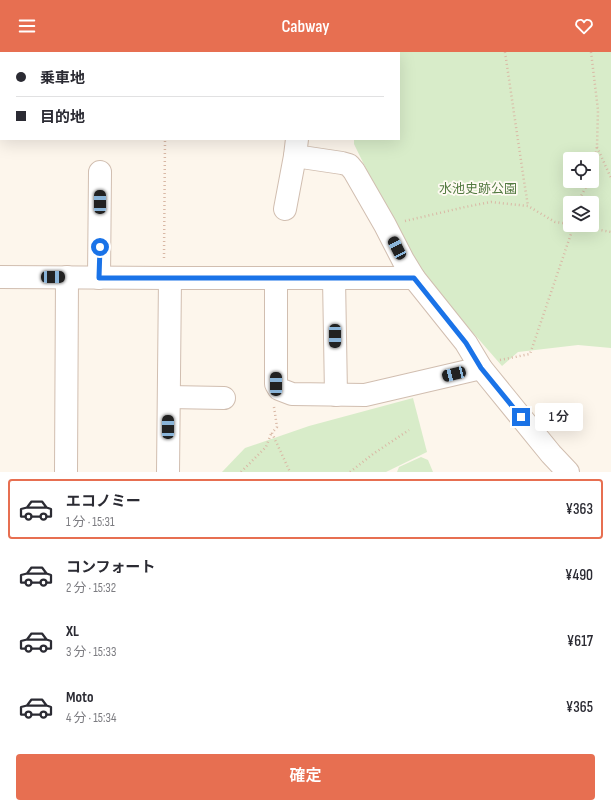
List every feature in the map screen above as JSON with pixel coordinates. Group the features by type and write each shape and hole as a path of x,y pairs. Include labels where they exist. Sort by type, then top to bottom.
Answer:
{"street":[{"path":"285,209 296,148 349,165 354,171 414,278 466,343 481,368 551,454 568,472"},
{"path":"99,278 100,172"},
{"path":"0,277 414,278"},
{"path":"66,472 67,277"},
{"path":"167,278 168,472"},
{"path":"276,278 276,384 279,390 292,394 365,395 481,368"},
{"path":"334,278 336,395"},
{"path":"168,397 224,398"}],"path":[{"path":"505,52 528,206"},
{"path":"590,52 598,110 596,152"},
{"path":"165,140 167,278"},
{"path":"597,146 611,178"},
{"path":"385,225 491,202 528,206 555,222 563,223"},
{"path":"599,230 611,232"},
{"path":"481,368 505,358 530,354 572,232"},
{"path":"241,472 266,447 277,427 274,405 279,390"},
{"path":"350,472 373,454 409,430"},
{"path":"272,434 290,472"}],"green space":[{"name":"水池史跡公園","path":"400,52 611,52 611,348 578,345 518,352 502,366 427,280 396,230 354,144 354,140 400,140"},
{"path":"413,398 427,452 386,472 222,472 245,448 309,426"},
{"path":"421,457 428,460 433,472 397,472 399,467"}],"route":[{"path":"100,247 99,278 414,278 466,343 481,368 521,417"}]}
